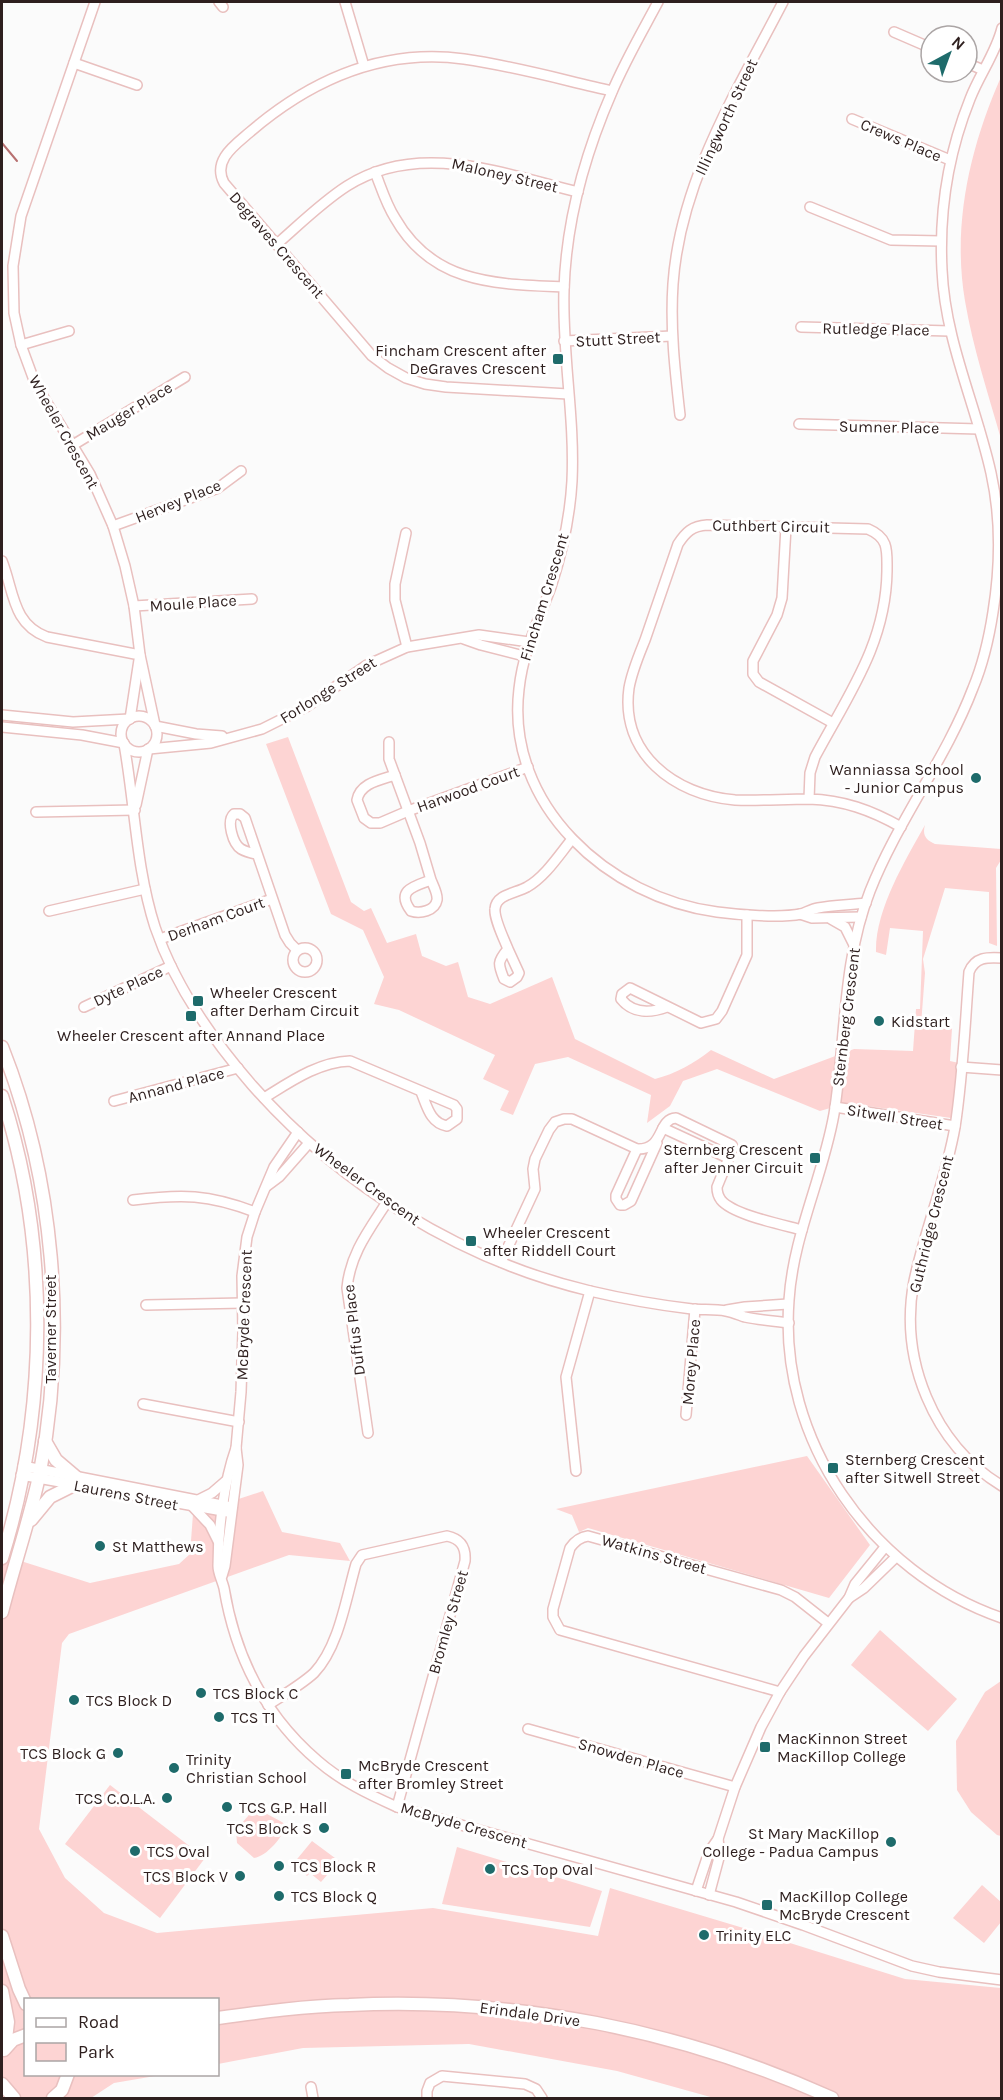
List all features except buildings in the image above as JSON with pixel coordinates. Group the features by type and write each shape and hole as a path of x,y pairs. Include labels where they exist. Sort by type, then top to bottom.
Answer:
{"main road":[{"name":"Taverner Street","path":"2,1047 21,1103 33,1153 47,1231 53,1339 51,1390 39,1474 27,1526 2,1612"},
{"name":"Taverner Street","path":"2,1096 20,1162 25,1191 36,1287 37,1338 34,1391 22,1471 13,1522 2,1558"},
{"path":"27,1526 46,1500 75,1481 56,1460 45,1441"},
{"path":"2,1936 24,2000"},
{"path":"2,1991 8,2022 3,2050"},
{"name":"Erindale Drive","path":"219,2018 280,2009 349,2005 475,2006 522,2011 606,2025 678,2042 758,2068 832,2098"},
{"path":"3,2050 13,2040 24,2036"},
{"path":"63,2089 78,2076"},
{"path":"2,2085 14,2098"}],"street":[{"name":"Wheeler Crescent","path":"95,2 21,216 12,279 14,313 21,345 35,383 90,474 113,526 134,606 140,655 155,726"},
{"path":"345,2 364,66"},
{"name":"Fincham Crescent","path":"658,2 612,92 593,141 578,192 567,252 564,287 564,341 572,482 568,518 556,572 524,656 518,692 521,741 528,767 540,797 551,816 572,839 616,875 643,890 686,906 747,915 800,914 816,908 866,903"},
{"name":"Illingworth Street","path":"680,416 672,336 675,264 687,210 698,174 721,121 783,2"},
{"name":"Sternberg Crescent","path":"1002,28 1000,40 983,70 964,114 950,160 943,201 941,241 942,275 950,331 994,486 998,576 993,612 986,649 974,687 949,740 885,856 861,917 846,993 835,1107 794,1260 788,1304 790,1353 795,1384 805,1420 831,1479 855,1514 896,1557 945,1592 971,1606 1002,1618"},
{"path":"894,32 919,43"},
{"name":"Degraves Crescent","path":"568,394 425,384 405,378 388,368 372,356 224,183 220,172 222,160 229,149 288,101 325,80 364,66 407,58 463,59 612,92"},
{"path":"74,63 137,85"},
{"path":"979,68 983,70"},
{"name":"Crews Place","path":"852,119 950,160"},
{"name":"Maloney Street","path":"277,244 347,186 375,172 409,163 443,162 578,192"},
{"path":"375,172 394,218 422,252 440,264 470,278 492,283 564,287"},
{"path":"810,207 891,240 941,241"},
{"path":"2,279 12,279"},
{"name":"Rutledge Place","path":"801,327 950,331"},
{"path":"21,345 69,331"},
{"name":"Stutt Street","path":"564,341 672,336"},
{"name":"Mauger Place","path":"73,445 185,377"},
{"name":"Sumner Place","path":"799,424 979,429"},
{"name":"Hervey Place","path":"113,526 218,488 241,471"},
{"name":"Cuthbert Circuit","path":"809,799 810,773 815,757 863,669 877,636 886,592 887,550 883,540 877,533 868,529 707,525 692,528 678,544 632,676 628,714 638,747 649,760 672,779 713,796 735,800 809,799 844,802 866,809 901,827"},
{"path":"786,526 782,598 777,615 753,661 753,674 759,682 833,723"},
{"path":"406,533 395,584 395,600 407,647"},
{"path":"2,561 18,614 24,623 36,633 140,655"},
{"name":"Moule Place","path":"134,606 252,599"},
{"name":"Forlonge Street","path":"149,749 211,742 275,723 306,707 367,664 407,647 479,635 529,642"},
{"name":"Forlonge Street","path":"464,639 524,656"},
{"name":"Wheeler Crescent","path":"130,719 140,655"},
{"path":"2,715 73,722 144,717 155,726 156,739 149,749 135,751 124,743 82,735 2,727"},
{"path":"124,743 122,730 130,719"},
{"name":"Forlonge Street","path":"155,726 227,737"},
{"name":"Harwood Court","path":"389,742 389,759 431,880"},
{"name":"Wheeler Crescent","path":"124,743 145,889 171,966 194,1008 238,1068 309,1143 387,1202 442,1235 501,1262 590,1291 642,1302 725,1311 746,1317 789,1323"},
{"name":"Wheeler Crescent","path":"135,810 149,749"},
{"name":"Harwood Court","path":"395,775 360,790 357,800 361,813 371,823 380,823 528,767"},
{"path":"36,812 135,810"},
{"path":"508,949 495,914 498,901 503,896 527,887 537,880 572,839"},
{"name":"Derham Court","path":"256,854 285,935 297,950"},
{"path":"49,911 145,889"},
{"name":"Derham Court","path":"160,939 272,898"},
{"name":"Fincham Crescent","path":"800,914 812,918 861,917"},
{"path":"667,1007 701,1023 716,1019 722,1011 747,955 747,915"},
{"path":"827,917 845,927 854,945"},
{"name":"Guthridge Crescent","path":"1002,958 981,958 974,963 969,972 955,1126 945,1175 914,1281 911,1326 913,1355 920,1382 931,1408 952,1442 970,1462 1002,1485"},
{"name":"Dyte Place","path":"84,1007 171,966"},
{"path":"264,1098 305,1073 334,1062 350,1060 421,1092"},
{"path":"961,1067 1002,1070"},
{"name":"Annand Place","path":"114,1101 238,1068"},
{"name":"Sitwell Street","path":"835,1107 955,1126"},
{"path":"637,1149 616,1194 620,1205 631,1201 666,1122 674,1117 732,1145 717,1187 720,1200 756,1218 802,1230"},
{"path":"501,1262 535,1189 533,1169 535,1159 555,1122 572,1119 637,1149 649,1148 659,1138"},
{"path":"663,1128 728,1158"},
{"name":"McBryde Crescent","path":"222,1570 228,1478 236,1448 239,1422 243,1263 247,1237 274,1167 298,1132"},
{"name":"McBryde Crescent","path":"267,1186 279,1177 309,1143"},
{"path":"133,1200 194,1195 216,1198 255,1212"},
{"name":"Duffus Place","path":"368,1433 346,1288 350,1266 356,1251 387,1202"},
{"path":"576,1471 566,1377 590,1291"},
{"path":"146,1305 243,1303"},
{"name":"Wheeler Crescent","path":"725,1311 788,1304"},
{"name":"Morey Place","path":"686,1415 695,1309"},
{"path":"143,1404 239,1422"},
{"name":"McBryde Crescent","path":"236,1448 238,1465 220,1545 227,1610 246,1667 268,1705 286,1730 318,1761 358,1788 397,1807 709,1895 803,1925 912,1966 939,1972 999,1979"},
{"name":"Laurens Street","path":"22,1471 227,1509"},
{"path":"220,1545 210,1525 193,1503 222,1487 228,1478"},
{"name":"Bromley Street","path":"268,1705 310,1676 325,1659 332,1645 356,1564 362,1555 447,1536 458,1540 463,1545 465,1561 397,1807"},
{"name":"Watkins Street","path":"780,1692 560,1630 553,1617 553,1609 573,1543 588,1536 781,1590 795,1597 828,1623"},
{"path":"696,1891 709,1852 718,1839 735,1787 761,1727 780,1692 828,1623 862,1583 885,1547"},
{"path":"862,1583 896,1557"},
{"name":"Snowden Place","path":"528,1729 735,1787"},
{"path":"709,1895 720,1854 718,1839"},
{"path":"427,2098 430,2083 442,2076 525,2084 536,2089 542,2098"},
{"path":"311,2086 313,2098"}],"green space":[{"path":"1001,77 1001,439 968,319 961,244 966,187 980,131"},
{"path":"288,737 351,902 364,911 371,908 387,943 416,934 422,956 446,966 458,962 468,997 490,1004 552,977 575,1039 655,1079 684,1068 711,1050 774,1079 854,1049 913,1051 916,1009 920,1009 923,931 890,928 886,955 876,952 880,920 893,886 925,825 925,837 935,844 1001,849 1001,860 996,868 997,946 989,943 989,892 945,888 923,959 925,973 921,1025 952,1028 950,1061 959,1063 951,1118 847,1103 820,1111 717,1069 683,1081 670,1106 647,1123 651,1095 568,1057 535,1064 513,1115 500,1110 509,1091 483,1079 495,1055 399,1010 374,1004 384,977 363,930 331,914 266,744"},
{"path":"807,1456 870,1545 829,1598 588,1528 579,1532 572,1515 556,1509"},
{"path":"263,1491 282,1532 340,1543 350,1561 289,1555 69,1634 62,1643 39,1829 65,1878 104,1913 157,1933 433,1908 598,1936 610,1888 750,1930 745,1934 752,1931 905,1979 1001,1988 1001,2098 714,2098 617,2071 469,2044 303,2048 219,2064 219,1998 24,1998 24,2076 155,2076 114,2083 91,2098 2,2098 2,1555 90,1583 179,1564 190,1554 193,1514"},
{"path":"880,1630 957,1699 928,1731 851,1665"},
{"path":"1001,1681 1001,1836 971,1812 957,1790 956,1741 985,1692"},
{"name":"TCS Oval","path":"110,1785 205,1858 160,1918 65,1844"},
{"path":"254,1809 260,1809 286,1825 274,1845 264,1854 254,1858 237,1843 236,1830"},
{"path":"312,1841 339,1861 321,1882 310,1873 307,1876 293,1864"},
{"name":"TCS Top Oval","path":"457,1847 602,1891 590,1927 442,1904"},
{"path":"982,1885 1002,1903 1001,1922 984,1943 953,1918"}],"waterway":[{"path":"2,143 17,161"}],"place":[{"name":"Fincham Crescent after DeGraves Crescent","path":"558,359"},
{"name":"Wanniassa School - Junior Campus","path":"976,778"},
{"name":"Wheeler Crescent after Derham Circuit","path":"198,1001"},
{"name":"Wheeler Crescent after Annand Place","path":"191,1016"},
{"name":"Kidstart","path":"879,1021"},
{"name":"Sternberg Crescent after Jenner Circuit","path":"815,1158"},
{"name":"Wheeler Crescent after Riddell Court","path":"471,1241"},
{"name":"Sternberg Crescent after Sitwell Street","path":"833,1468"},
{"name":"St Matthews","path":"100,1546"},
{"name":"TCS Block C","path":"201,1693"},
{"name":"TCS Block D","path":"74,1700"},
{"name":"TCS T1","path":"219,1717"},
{"name":"MacKinnon Street MacKillop College","path":"765,1747"},
{"name":"TCS Block G","path":"118,1753"},
{"name":"Trinity Christian School","path":"174,1768"},
{"name":"McBryde Crescent after Bromley Street","path":"346,1774"},
{"name":"TCS C.O.L.A.","path":"167,1798"},
{"name":"TCS G.P. Hall","path":"227,1807"},
{"name":"TCS Block S","path":"324,1828"},
{"name":"St Mary MacKillop College - Padua Campus","path":"891,1842"},
{"name":"TCS Oval","path":"135,1851"},
{"name":"TCS Block R","path":"279,1866"},
{"name":"TCS Top Oval","path":"490,1869"},
{"name":"TCS Block V","path":"240,1876"},
{"name":"TCS Block Q","path":"279,1896"},
{"name":"MacKillop College McBryde Crescent","path":"767,1905"},
{"name":"Trinity ELC","path":"704,1935"}]}
